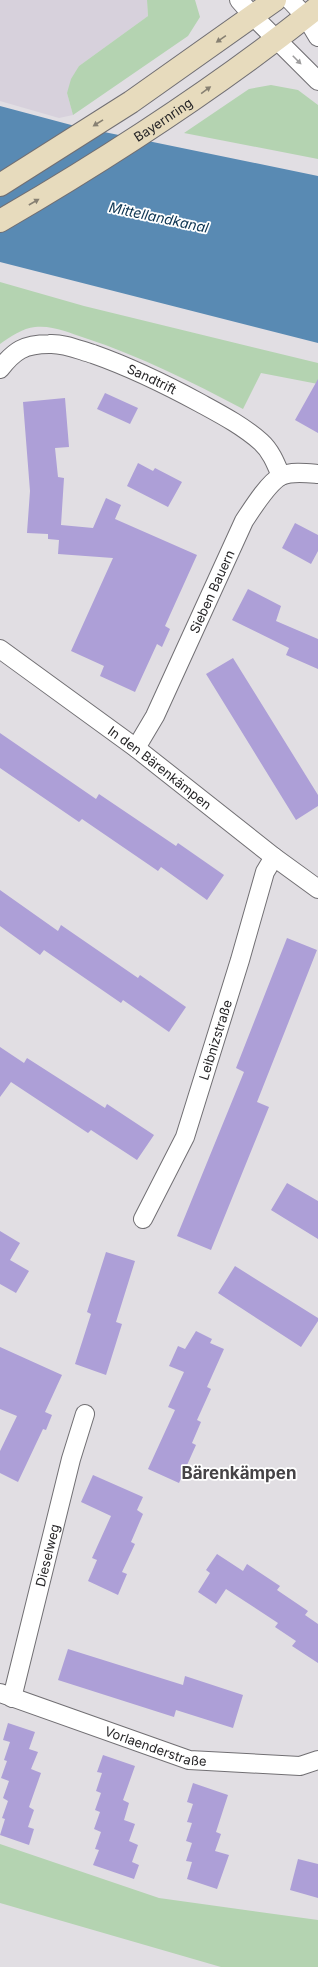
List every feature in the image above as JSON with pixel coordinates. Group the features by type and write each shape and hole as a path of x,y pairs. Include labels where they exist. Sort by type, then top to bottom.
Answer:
{"street":[{"path":"0,184 131,102 246,8 275,0"},
{"path":"290,0 312,12 318,37"},
{"path":"246,8 318,80"},
{"name":"Bayernring","path":"0,221 86,171 174,113 312,12"},
{"name":"Sandtrift","path":"0,369 12,354 34,345 49,344 71,347 106,359 160,382 239,424 262,444 274,460 281,476"},
{"path":"281,476 303,473 318,474"},
{"name":"Sieben Bauern","path":"136,748 155,716 244,521 260,496 281,476"},
{"name":"In den Bärenkämpen","path":"0,649 136,748 274,857 318,889"},
{"name":"Leibnizstraße","path":"143,1219 185,1137 240,960 265,872 274,857"},
{"name":"Dieselweg","path":"6,1695 71,1459 85,1414"},
{"name":"Vorlaenderstraße","path":"6,1695 188,1760 300,1766 318,1760"}],"shaded area":[{"path":"0,0 147,0 148,16 79,66 67,93 73,115 59,118 0,101"}],"green space":[{"path":"147,0 195,0 200,17 188,36 73,115 67,93 71,79 79,66 148,16"},
{"path":"271,85 298,90 318,105 318,159 184,133 249,89"},
{"path":"0,282 84,306 318,363 318,384 261,373 243,409 146,361 61,330 48,327 30,328 17,333 0,344"},
{"path":"0,1844 159,1898 318,1920 318,1967 221,1967 0,1903"}],"water":[{"name":"Mittellandkanal","path":"0,106 75,126 318,176 318,343 0,262"}],"building":[{"path":"318,379 318,433 295,420"},
{"path":"105,393 138,408 130,424 97,409"},
{"path":"65,398 69,447 55,448 58,477 64,478 61,525 93,528 106,498 121,505 115,519 197,555 165,626 170,629 162,647 157,644 135,692 100,676 104,666 71,651 113,558 58,554 59,540 48,539 48,534 27,533 30,491 23,402"},
{"path":"138,463 153,471 155,468 182,482 168,507 127,486"},
{"path":"295,523 318,535 318,551 311,564 282,548"},
{"path":"248,589 281,606 276,621 318,639 318,669 286,655 289,648 232,620"},
{"path":"233,658 318,795 318,806 296,820 206,674"},
{"path":"0,733 96,799 99,794 176,846 178,843 224,875 207,900 161,867 158,871 82,819 79,822 0,768"},
{"path":"0,890 58,931 61,925 138,978 140,975 186,1007 169,1032 123,1000 121,1003 44,950 40,955 0,926"},
{"path":"287,938 317,950 257,1102 269,1107 211,1250 177,1236 244,1072 236,1068"},
{"path":"0,1047 24,1063 27,1058 105,1108 107,1104 154,1135 137,1160 91,1130 88,1133 11,1082 0,1097"},
{"path":"287,1183 318,1201 318,1239 271,1210"},
{"path":"0,1231 20,1243 10,1260 29,1271 16,1293 0,1284"},
{"path":"106,1252 135,1261 116,1322 122,1324 106,1375 75,1364 91,1314 87,1312"},
{"path":"235,1266 318,1318 318,1321 301,1347 218,1293"},
{"path":"196,1331 212,1339 210,1343 224,1349 207,1387 211,1389 197,1420 201,1422 192,1443 196,1445 179,1483 148,1469 175,1410 168,1407 184,1372 169,1366 178,1346 185,1349"},
{"path":"0,1347 62,1375 45,1412 52,1415 46,1430 43,1429 18,1482 0,1473 0,1451 17,1416 0,1409"},
{"path":"93,1475 143,1497 137,1510 143,1514 131,1542 135,1544 122,1572 127,1574 118,1595 88,1581 97,1560 92,1558 111,1516 81,1502"},
{"path":"217,1554 243,1571 247,1564 280,1586 277,1590 308,1611 305,1615 318,1624 318,1663 292,1646 296,1641 275,1627 278,1623 226,1589 216,1604 198,1592 210,1573 206,1570"},
{"path":"68,1649 183,1685 185,1676 243,1695 233,1728 176,1710 174,1717 58,1680"},
{"path":"8,1723 35,1732 29,1749 38,1752 31,1769 41,1773 29,1807 34,1810 28,1827 34,1829 29,1845 0,1835 5,1819 2,1818 8,1801 3,1798 9,1781 1,1778 7,1761 4,1760 10,1742 3,1740"},
{"path":"103,1755 135,1766 123,1800 129,1803 124,1820 135,1824 129,1841 138,1845 132,1862 139,1865 134,1879 93,1865 99,1850 95,1849 101,1832 94,1829 100,1812 95,1810 101,1793 96,1791 102,1773 97,1772"},
{"path":"193,1783 228,1795 216,1832 221,1834 215,1851 229,1855 217,1889 187,1879 192,1862 186,1861 192,1843 186,1841 192,1823 187,1822 193,1804 187,1802"},
{"path":"298,1859 318,1864 318,1898 290,1890"}],"district":[{"name":"Bärenkämpen","path":"239,1473"}]}
